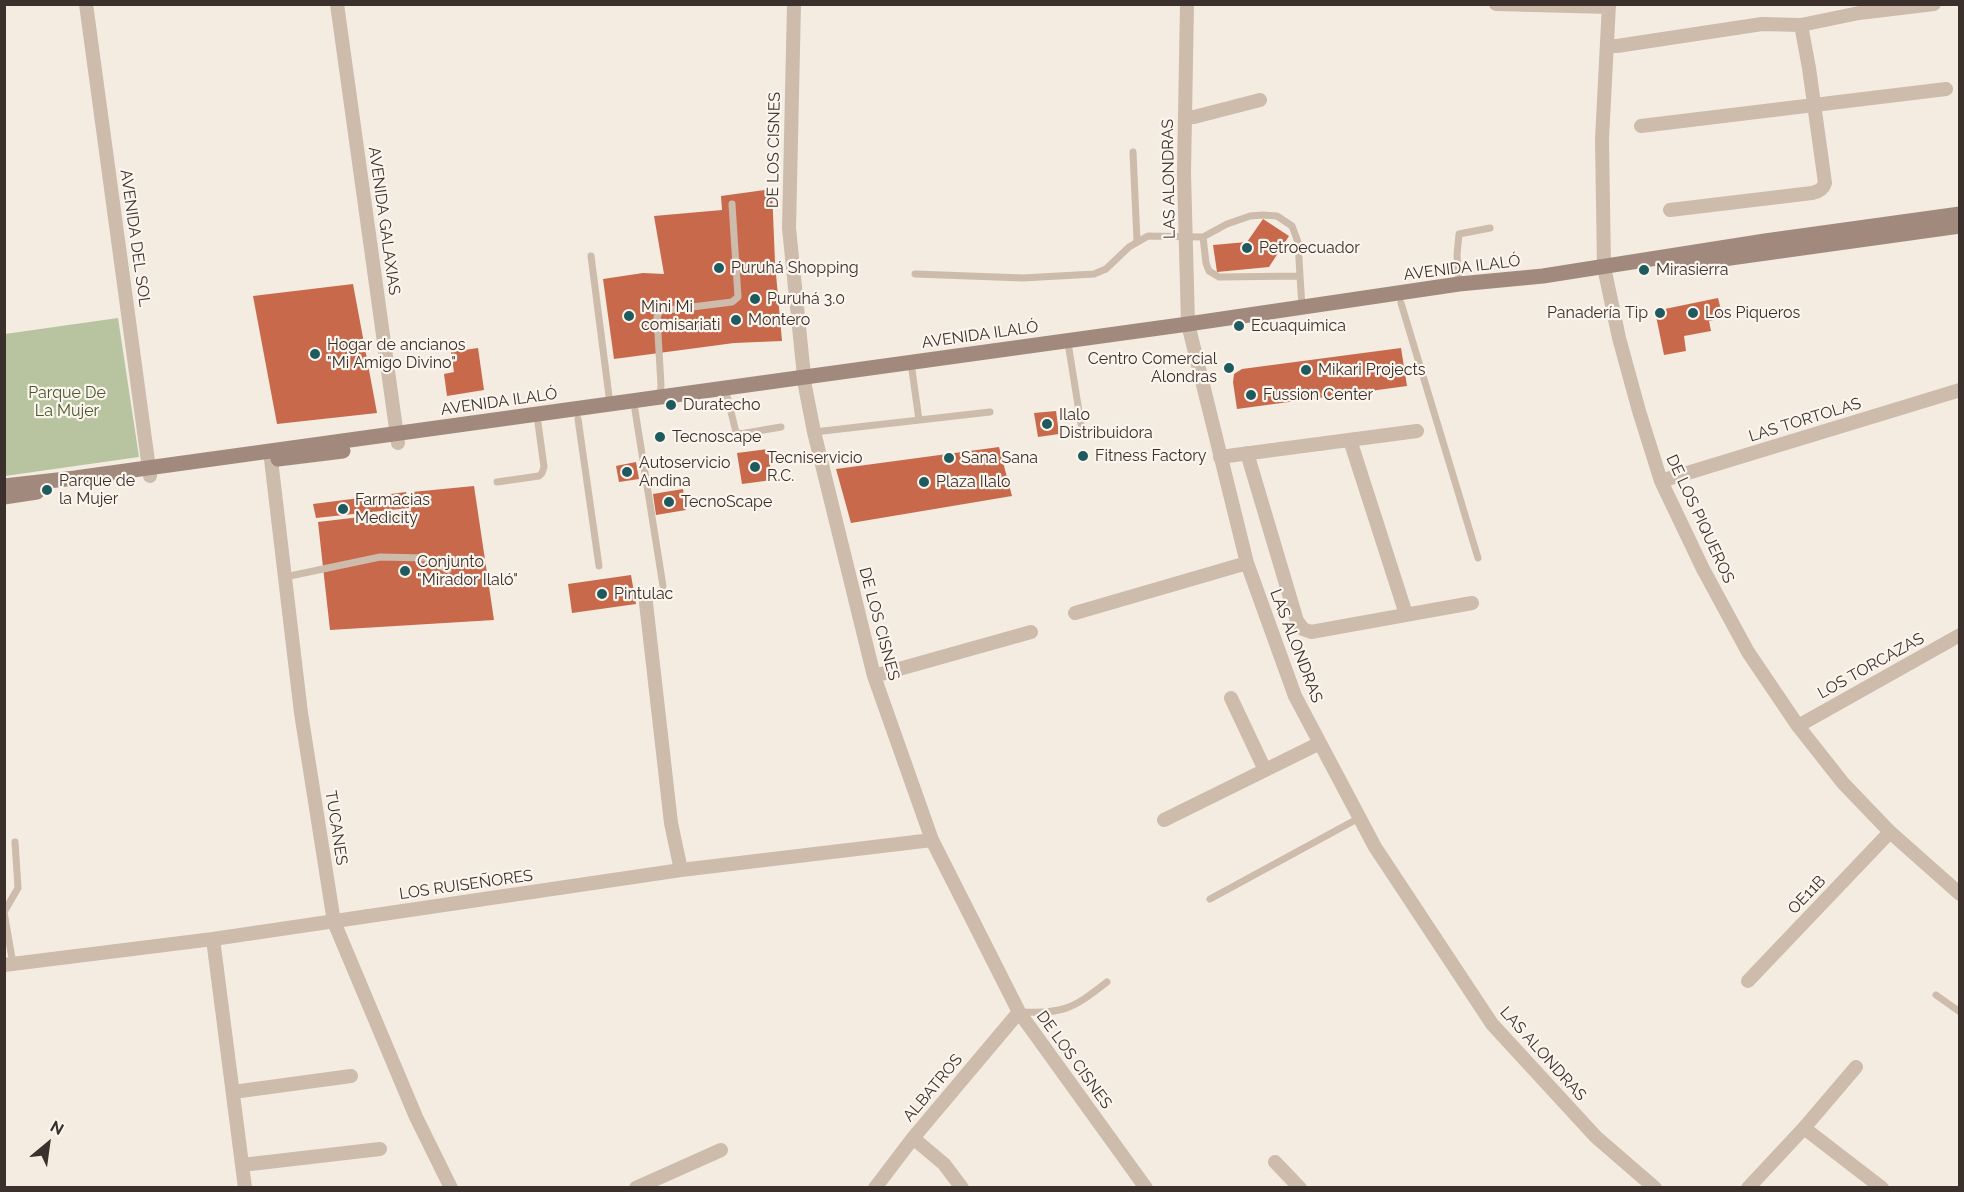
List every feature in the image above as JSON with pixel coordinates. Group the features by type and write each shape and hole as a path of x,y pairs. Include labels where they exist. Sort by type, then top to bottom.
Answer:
{"main road":[{"name":"AVENIDA ILALÓ","path":"4,497 149,472 271,455 305,457 397,438 660,397 912,370 1069,349 1302,307 1460,284 1605,271 1765,241 1959,214"},
{"name":"AVENIDA ILALÓ","path":"397,438 578,419 804,382 1189,329 1401,303 1605,271 1959,226"},
{"name":"AVENIDA ILALÓ","path":"4,486 149,472"}],"street":[{"name":"AVENIDA DEL SOL","path":"86,4 149,472"},
{"name":"AVENIDA GALAXIAS","path":"337,4 397,438"},
{"name":"DE LOS CISNES","path":"794,4 789,228 804,382 814,432 874,676 932,840 1019,1012 1146,1188"},
{"name":"LAS ALONDRAS","path":"1187,4 1184,173 1189,329 1247,562 1295,696 1375,847 1492,1024 1596,1137 1655,1188"},
{"path":"1496,4 1609,6"},
{"path":"1607,46 1762,24 1801,25 1859,13 1934,4"},
{"name":"DE LOS PIQUEROS","path":"1609,6 1602,139 1605,271 1619,338 1661,481 1703,569 1748,652 1798,726 1843,783 1890,832 1959,894"},
{"path":"1671,210 1802,195 1816,192 1825,183 1801,25"},
{"path":"1641,126 1946,89"},
{"path":"1185,117 1194,117 1260,100"},
{"name":"LAS TORTOLAS","path":"1661,481 1959,390"},
{"path":"1220,457 1417,431"},
{"path":"1350,440 1406,614"},
{"path":"1247,453 1297,621 1303,629 1311,632 1472,603"},
{"name":"TUCANES","path":"271,455 302,713 334,922 416,1117 451,1188"},
{"path":"1075,613 1247,562"},
{"path":"646,603 671,823 681,870"},
{"path":"874,676 1031,632"},
{"name":"LOS TORCAZAS","path":"1798,726 1959,635"},
{"path":"1230,698 1265,770"},
{"path":"1164,820 1320,742"},
{"name":"OE11B","path":"1748,981 1890,832"},
{"name":"LOS RUISEÑORES","path":"9,965 334,922 681,870 932,840"},
{"path":"213,939 245,1188"},
{"name":"ALBATROS","path":"875,1188 913,1138 1019,1012"},
{"path":"1748,1188 1804,1128 1856,1067"},
{"path":"232,1092 351,1076"},
{"path":"1804,1128 1882,1188"},
{"path":"913,1138 944,1164 962,1188"},
{"path":"242,1165 380,1149"},
{"path":"636,1188 721,1150"},
{"path":"1275,1162 1300,1188"}],"lane":[{"path":"1132,152 1137,241"},
{"path":"660,397 657,317 660,311 732,302 738,297 732,204"},
{"path":"915,274 1023,278 1094,274 1106,269 1137,241 1148,236 1203,237 1227,224 1250,216 1277,216 1292,226 1298,242 1302,307"},
{"path":"1460,284 1457,255 1459,234 1490,228"},
{"path":"1203,237 1209,272 1219,277 1300,276"},
{"path":"591,256 610,404"},
{"path":"1401,303 1478,558"},
{"path":"1069,349 1081,424"},
{"path":"912,370 919,420"},
{"path":"727,396 736,432 740,434 782,427"},
{"path":"635,410 663,586"},
{"path":"814,432 990,412"},
{"path":"578,419 599,566"},
{"path":"497,482 539,476 542,473 544,467 538,423"},
{"path":"285,577 380,557 426,558 448,570"},
{"path":"1210,899 1359,818"},
{"path":"9,965 4,912 18,888 15,842"},
{"path":"1019,1012 1048,1013 1064,1010 1082,1001 1107,982"},
{"path":"1936,995 1959,1012"}],"green space":[{"name":"Parque De La Mujer","path":"118,318 139,457 5,476 5,334"}],"building":[{"name":"Puruhá Shopping","path":"772,189 775,263 782,341 734,343 614,359 603,279 643,273 664,274 654,216 722,210 721,196"},
{"name":"Petroecuador","path":"1263,219 1289,236 1269,267 1217,272 1213,245 1247,242"},
{"name":"Hogar de ancianos \"Mi Amigo Divino\"","path":"353,284 377,413 277,424 253,296"},
{"path":"1718,298 1723,318 1709,321 1711,331 1684,336 1686,351 1664,355 1655,311"},
{"path":"478,348 484,390 447,396 444,374 454,372 451,352"},
{"path":"1401,348 1407,386 1237,409 1234,374 1242,369"},
{"name":"Ilalo Distribuidora","path":"1056,411 1059,434 1038,437 1034,413"},
{"name":"Plaza Ilalo","path":"999,447 1012,496 851,523 836,469"},
{"name":"Tecniservicio R.C.","path":"768,449 772,480 742,484 737,453"},
{"name":"Autoservicio Andina","path":"636,462 639,479 619,482 616,466"},
{"name":"Conjunto \"Mirador Ilaló\"","path":"474,486 494,620 330,630 318,522 411,511 412,492"},
{"name":"TecnoScape","path":"683,489 686,510 656,515 653,494"},
{"path":"406,492 409,508 316,518 313,504"},
{"name":"Pintulac","path":"631,575 636,604 572,613 568,584"}],"place":[{"name":"Petroecuador","path":"1247,248"},
{"name":"Puruhá Shopping","path":"719,268"},
{"name":"Mirasierra","path":"1644,270"},
{"name":"Puruhá 3.0","path":"755,299"},
{"name":"Panadería Tip","path":"1660,313"},
{"name":"Los Piqueros","path":"1693,313"},
{"name":"Mini Mi comisariati","path":"629,316"},
{"name":"Montero","path":"736,320"},
{"name":"Ecuaquimica","path":"1239,326"},
{"name":"Hogar de ancianos \"Mi Amigo Divino\"","path":"315,354"},
{"name":"Centro Comercial Alondras","path":"1229,368"},
{"name":"Mikari Projects","path":"1306,370"},
{"name":"Fussion Center","path":"1251,395"},
{"name":"Duratecho","path":"671,405"},
{"name":"Ilalo Distribuidora","path":"1047,424"},
{"name":"Tecnoscape","path":"660,437"},
{"name":"Fitness Factory","path":"1083,456"},
{"name":"Sana Sana","path":"949,458"},
{"name":"Tecniservicio R.C.","path":"755,467"},
{"name":"Autoservicio Andina","path":"627,472"},
{"name":"Plaza Ilalo","path":"924,482"},
{"name":"Parque de la Mujer","path":"47,490"},
{"name":"TecnoScape","path":"669,502"},
{"name":"Farmacias Medicity","path":"343,509"},
{"name":"Conjunto \"Mirador Ilaló\"","path":"405,571"},
{"name":"Pintulac","path":"602,594"}]}
